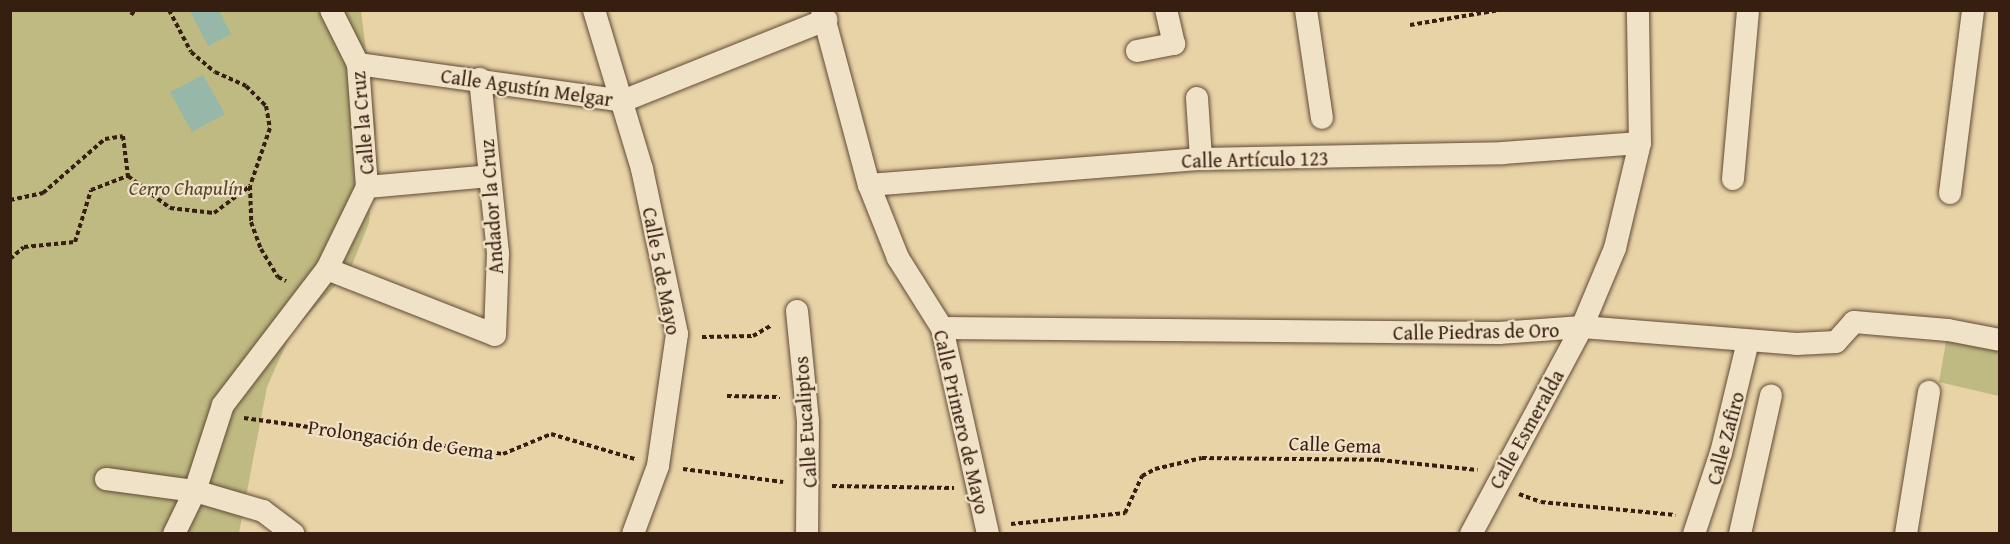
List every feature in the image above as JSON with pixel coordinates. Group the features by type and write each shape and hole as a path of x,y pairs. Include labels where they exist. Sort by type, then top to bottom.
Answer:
{"street":[{"name":"Calle la Cruz","path":"309,292 327,269 367,187 358,64 331,10"},
{"name":"Calle 5 de Mayo","path":"594,10 623,101 677,334 658,466 633,534"},
{"path":"1137,51 1174,44 1166,10"},
{"path":"1306,10 1322,118"},
{"name":"Calle Esmeralda","path":"1471,534 1582,327 1614,248 1640,143 1638,10"},
{"path":"1733,179 1748,10"},
{"path":"1950,193 1973,10"},
{"name":"Calle Agustín Melgar","path":"358,64 480,79 623,101 824,15"},
{"name":"Calle Primero de Mayo","path":"824,15 869,185 898,258 942,328 976,489 987,530"},
{"name":"Andador la Cruz","path":"327,269 495,335 498,253 480,79"},
{"path":"1197,98 1201,159"},
{"name":"Calle Artículo 123","path":"869,185 1201,159 1491,153 1640,143"},
{"path":"367,187 490,176"},
{"path":"174,534 195,491 220,415 309,292"},
{"name":"Calle Eucaliptos","path":"797,310 811,486 807,534"},
{"name":"Calle Piedras de Oro","path":"942,328 1464,333 1582,327 1748,341 1836,342 1854,322 1948,330 2000,340"},
{"name":"Calle Zafiro","path":"1697,526 1748,341"},
{"path":"1906,534 1929,392"},
{"path":"1740,534 1772,395"},
{"path":"106,479 195,491 263,511 293,534"}],"path":[{"path":"131,15 135,10"},
{"path":"169,10 191,52 215,72 246,86 266,106 270,128 250,186 251,222 261,249 278,277 309,292"},
{"path":"1410,25 1500,10"},
{"path":"10,200 43,193 105,139 123,136 128,176 171,208 214,213 250,186"},
{"path":"10,259 24,247 75,242 79,215 91,190 128,176"},
{"path":"677,334 753,336 797,310"},
{"path":"727,396 805,397"},
{"name":"Prolongación de Gema","path":"220,415 503,454 551,434 658,466 811,486 976,489"},
{"name":"Calle Gema","path":"987,530 1125,513 1142,476 1155,469 1202,458 1380,460 1475,469 1499,481 1511,491 1541,502 1697,526"}],"green space":[{"name":"Cerro Chapulín","path":"10,11 361,11 376,128 369,223 350,270 291,333 267,387 239,533 11,533"},
{"path":"1948,330 1999,340 1999,396 1939,382"}],"shaded area":[{"path":"190,11 219,11 231,34 208,46"},
{"path":"203,75 225,114 192,132 170,92"}]}
